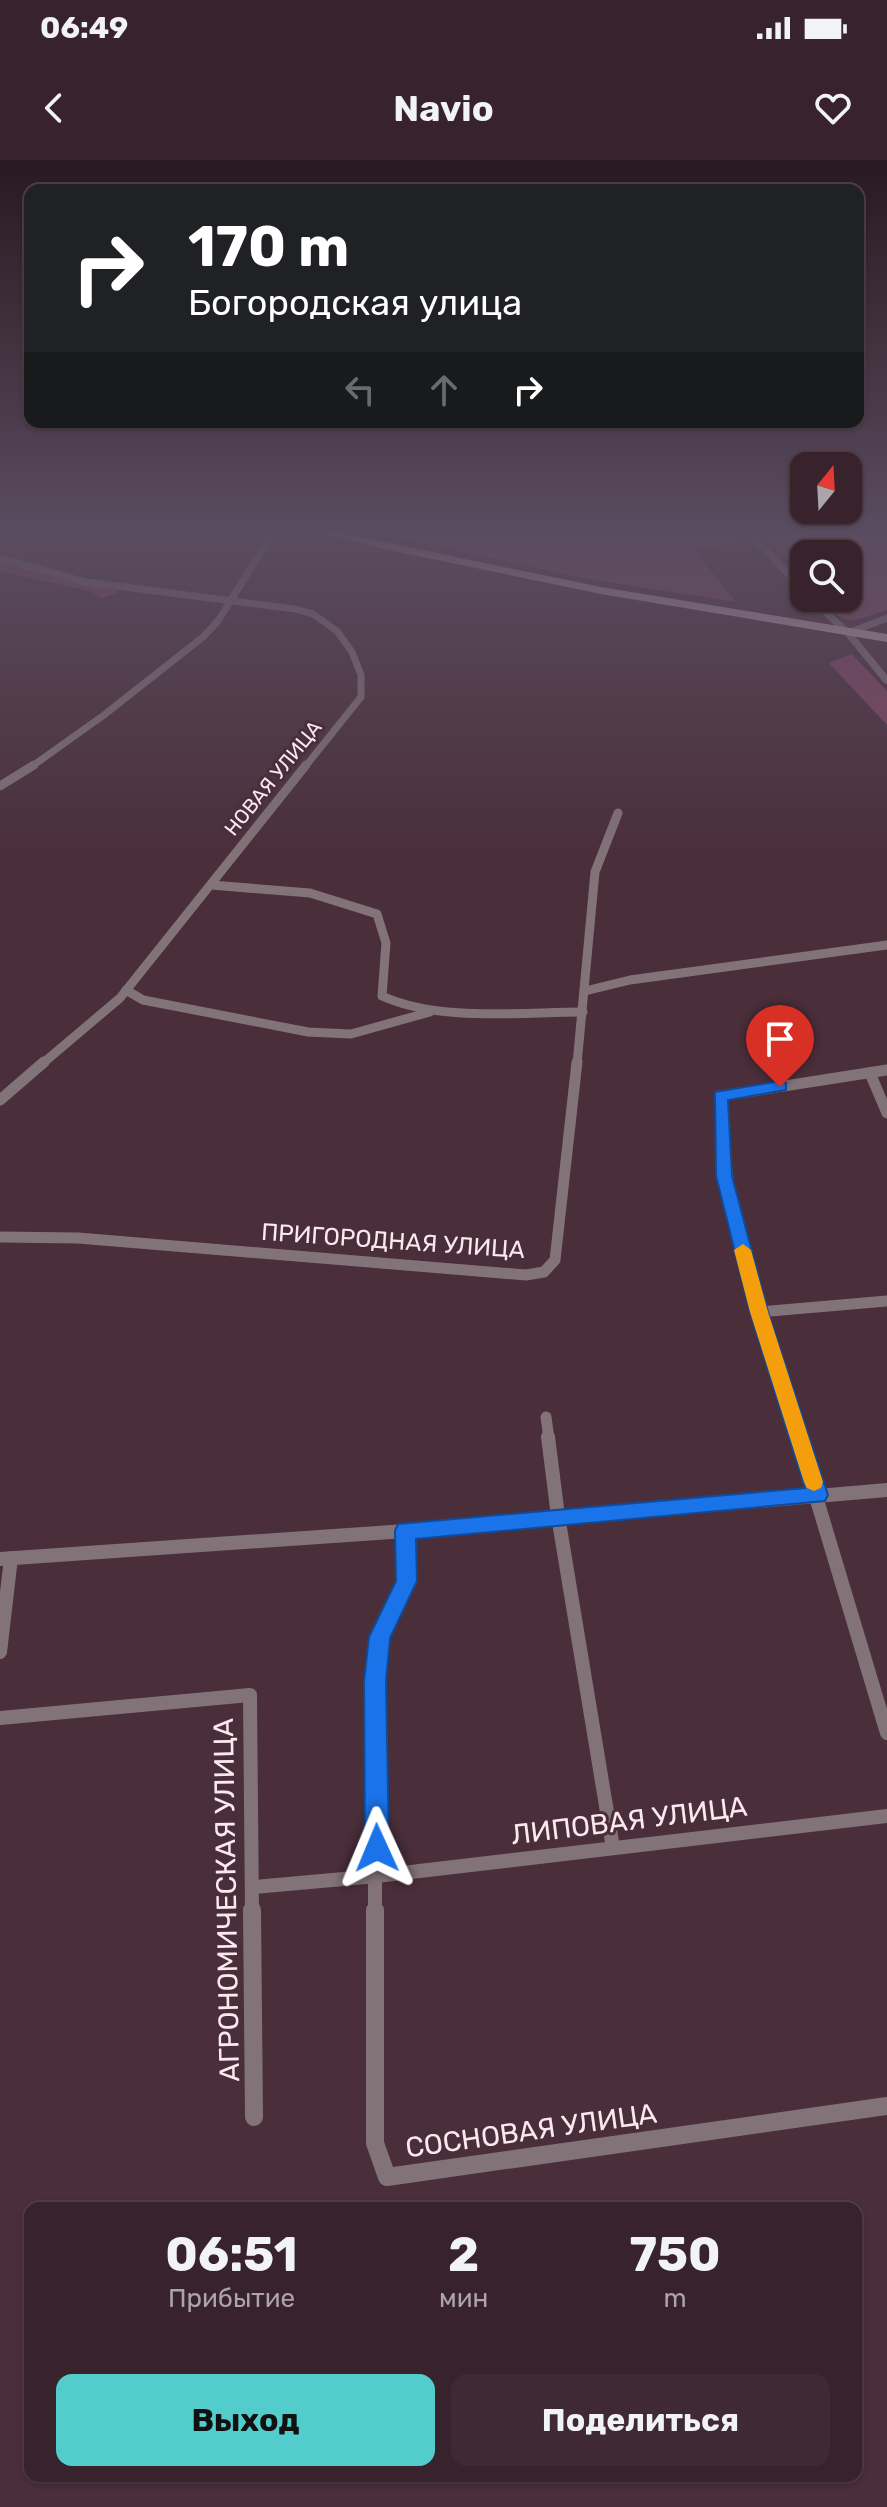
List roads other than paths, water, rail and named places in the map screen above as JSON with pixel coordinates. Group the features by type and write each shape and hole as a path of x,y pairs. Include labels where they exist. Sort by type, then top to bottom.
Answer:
{"street":[{"path":"0,786 29,770 198,641"},
{"name":"НОВАЯ УЛИЦА","path":"0,1100 126,990 361,697 364,687 362,677 343,641"},
{"path":"854,641 887,681"},
{"name":"ПРИГОРОДНАЯ УЛИЦА","path":"0,1237 78,1238 512,1274 544,1272 555,1260 583,1012 595,872 618,813"},
{"path":"211,885 310,893 377,914 386,943 382,996 388,1001 444,1009 583,1012"},
{"path":"585,991 630,980 887,945"},
{"path":"126,990 143,1000 308,1032 351,1034 407,1016 444,1009"},
{"path":"887,1070 720,1096 724,1176 759,1312 818,1495 887,1733"},
{"path":"870,1073 887,1113"},
{"path":"759,1312 887,1301"},
{"path":"546,1417 558,1516 613,1848"},
{"path":"0,1652 6,1558 406,1531 887,1490"},
{"path":"377,1876 375,1681 379,1637 406,1581 406,1531"},
{"name":"АГРОНОМИЧЕСКАЯ УЛИЦА","path":"0,1718 250,1695 254,2117"},
{"name":"ЛИПОВАЯ УЛИЦА","path":"254,1887 377,1876 887,1816"},
{"name":"СОСНОВАЯ УЛИЦА","path":"377,1876 375,2143 387,2177 887,2106"}]}
